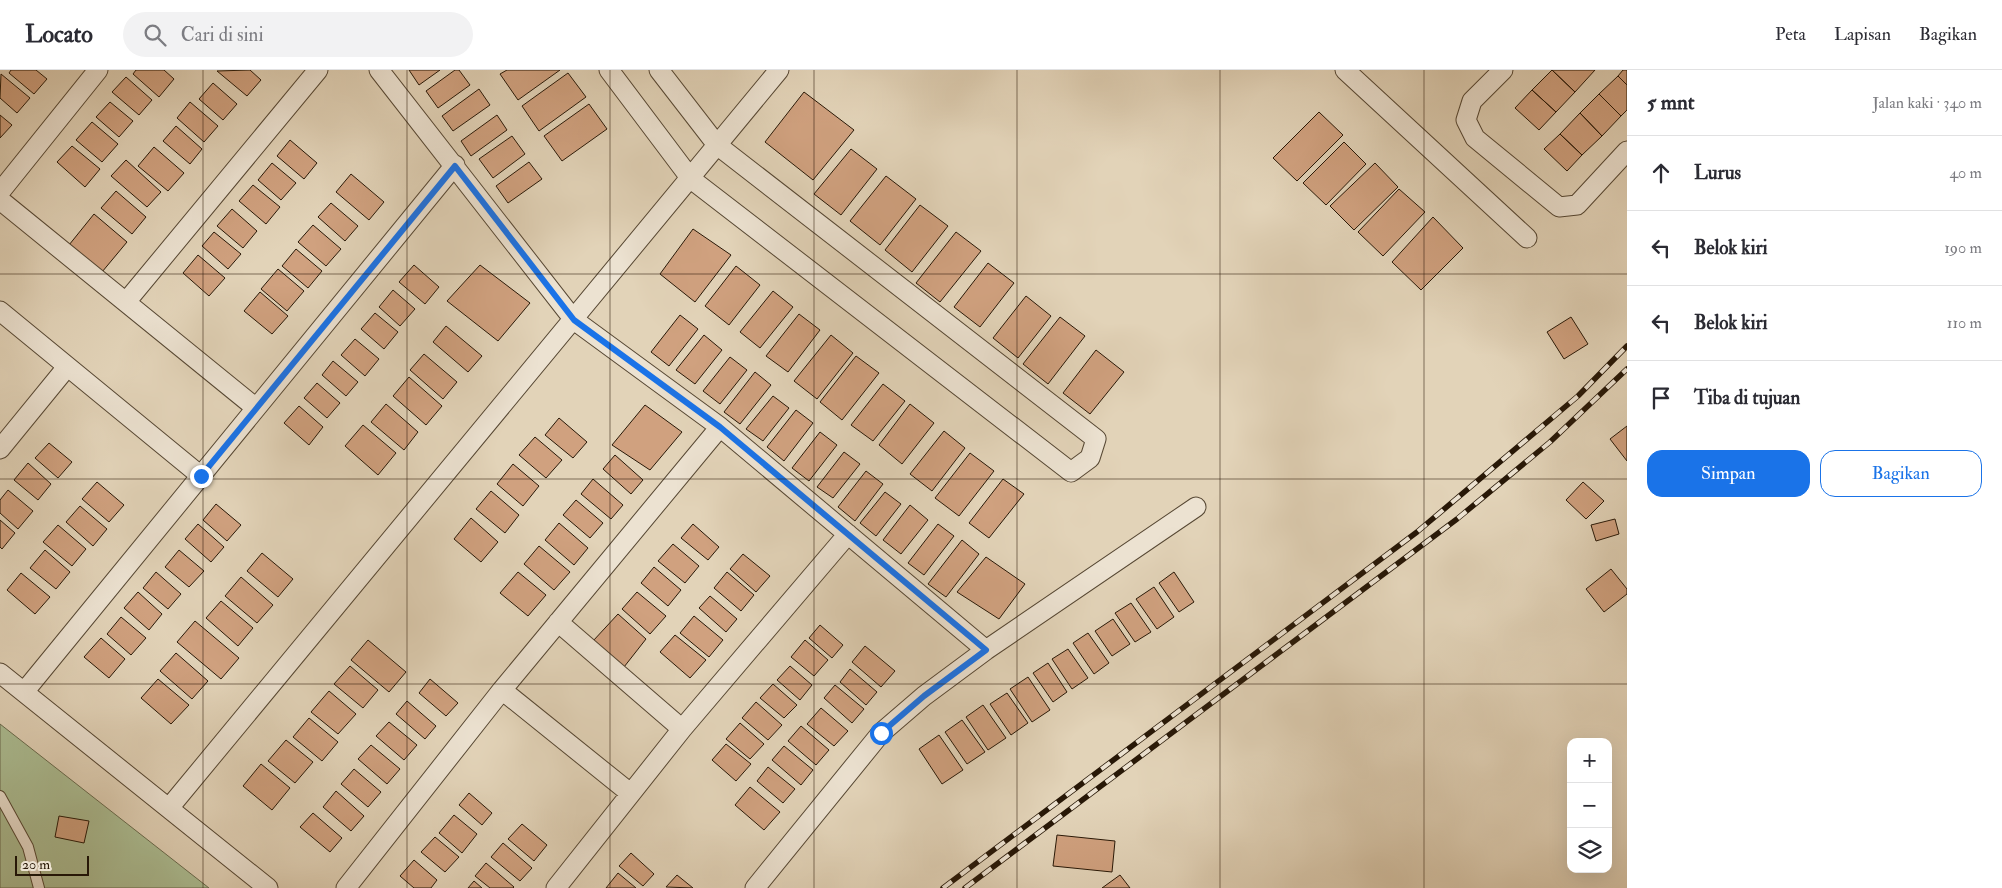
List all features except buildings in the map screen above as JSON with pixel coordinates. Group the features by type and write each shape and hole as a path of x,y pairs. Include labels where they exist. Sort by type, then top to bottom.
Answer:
{"street":[{"path":"0,192 98,70"},
{"path":"126,302 318,70"},
{"path":"379,70 574,320 720,427 986,650"},
{"path":"609,70 691,179 1071,472 1090,458 1095,450 1096,438 717,145 660,70"},
{"path":"169,808 691,179 779,70"},
{"path":"1345,70 1527,238"},
{"path":"1503,70 1472,101 1466,120 1476,138 1559,208 1577,205 1627,150"},
{"path":"24,692 455,166"},
{"path":"0,200 256,408"},
{"path":"0,311 201,476"},
{"path":"0,449 67,367"},
{"path":"346,888 502,690 720,427"},
{"path":"755,888 881,733 924,696 986,650 1196,507"},
{"path":"556,888 682,729 848,534"},
{"path":"558,622 682,729"},
{"path":"0,673 268,888"},
{"path":"502,690 630,793"}],"lane":[{"path":"0,796 28,847 39,888"}],"green space":[{"path":"0,724 209,888 0,888"}],"railway":[{"path":"943,888 1417,532 1578,396 1627,346"},
{"path":"965,888 1457,519 1550,442 1627,369"}],"route":[{"path":"201,476 455,166 574,320 720,427 986,650 924,696 881,733"}]}
